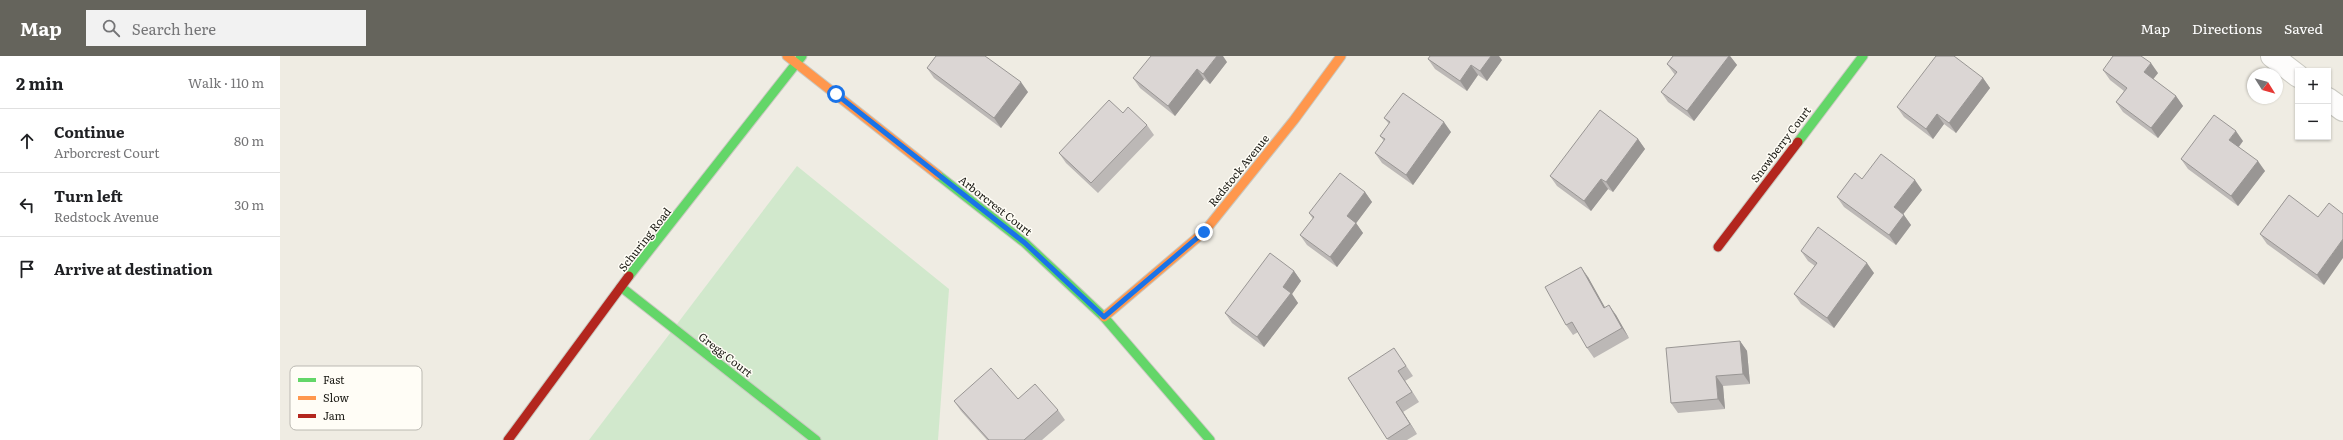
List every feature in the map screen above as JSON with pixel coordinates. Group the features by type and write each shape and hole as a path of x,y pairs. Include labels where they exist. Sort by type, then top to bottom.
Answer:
{"street":[{"name":"Arborcrest Court","path":"787,56 800,60 1025,243 1104,317 1210,440"},
{"name":"Redstock Avenue","path":"1104,317 1204,232 1294,120 1341,56"},
{"name":"Snowberry Court","path":"1718,247 1863,56"},
{"path":"2272,56 2295,74"},
{"name":"Schuring Road","path":"508,440 621,288 800,60"},
{"path":"2331,100 2343,110"},
{"name":"Gregg Court","path":"621,288 816,440"}],"green space":[{"path":"797,166 949,289 938,440 589,440"}],"building":[{"path":"936,56 985,56 1021,82 994,118 927,68"},
{"path":"1151,56 1217,56 1203,74 1197,69 1168,106 1133,78"},
{"path":"1430,56 1491,56 1480,71 1471,65 1460,81 1428,59"},
{"path":"1673,56 1729,56 1687,111 1661,92 1677,72 1667,64"},
{"path":"1936,56 1954,56 1983,78 1949,123 1937,114 1926,129 1897,107"},
{"path":"2113,56 2141,56 2151,63 2144,72 2176,96 2151,128 2116,102 2127,88 2103,70"},
{"path":"1403,93 1444,122 1406,175 1375,153 1385,139 1380,136 1390,122 1384,118"},
{"path":"1109,100 1123,113 1128,107 1147,125 1091,183 1059,153"},
{"path":"1600,110 1638,139 1606,182 1601,179 1584,201 1550,176"},
{"path":"2214,115 2236,131 2229,140 2258,161 2231,196 2181,159"},
{"path":"1881,154 1915,180 1894,207 1904,215 1889,235 1837,197 1855,173 1862,179"},
{"path":"1340,173 1365,192 1347,216 1356,223 1330,257 1300,235 1314,217 1309,213"},
{"path":"2289,195 2318,217 2329,203 2343,214 2343,239 2317,275 2260,234"},
{"path":"1818,227 1867,263 1827,318 1794,294 1817,263 1801,251"},
{"path":"1270,253 1294,271 1283,287 1291,293 1257,337 1225,313"},
{"path":"1581,267 1604,308 1609,305 1622,328 1587,348 1572,322 1566,325 1545,287"},
{"path":"1740,341 1743,374 1716,376 1718,399 1671,403 1666,348"},
{"path":"1394,348 1406,366 1398,371 1412,392 1396,402 1410,424 1387,439 1348,378"},
{"path":"991,368 1018,399 1035,384 1058,410 1024,440 989,440 954,401"}],"traffic: fast":[{"path":"629,276 802,56"},
{"path":"1798,142 1863,56"},
{"path":"938,175 1025,243 1104,317 1210,440"},
{"path":"621,287 816,440"}],"traffic: slow":[{"path":"787,56 938,175"},
{"path":"1104,317 1204,232 1294,120 1341,56"}],"traffic: jam":[{"path":"1718,247 1798,142"},
{"path":"508,440 629,276"}],"route":[{"path":"836,94 1025,243 1104,317 1204,232"}]}
